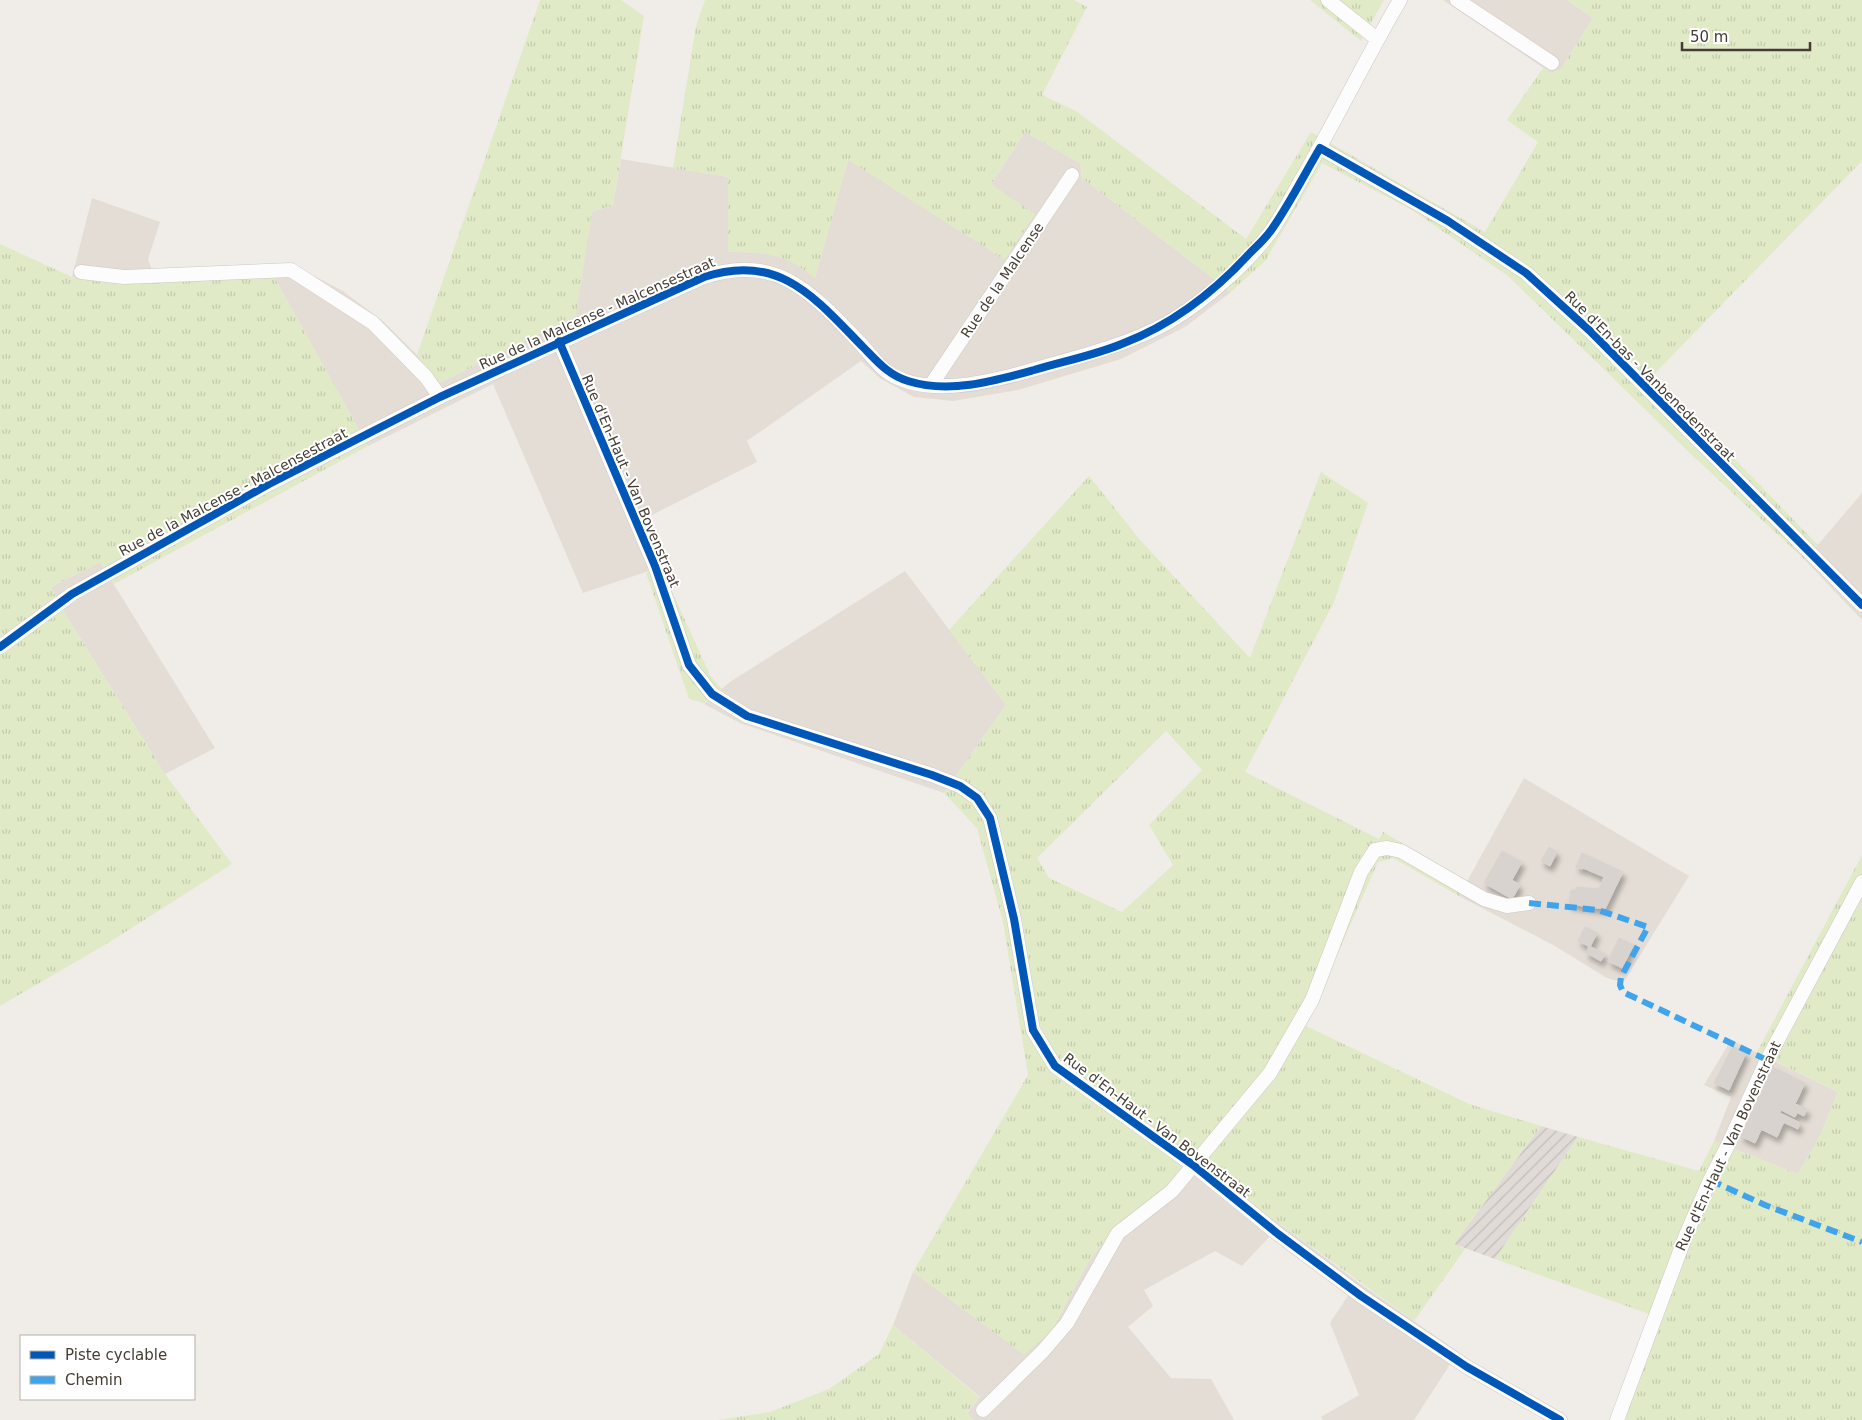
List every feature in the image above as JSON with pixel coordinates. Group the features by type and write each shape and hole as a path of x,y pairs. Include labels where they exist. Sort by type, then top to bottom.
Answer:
{"street":[{"path":"1328,0 1377,39"},
{"name":"Rue de la Malcense - Malcensestraat","path":"0,647 72,594 269,484 440,397 559,341 704,277 725,270 746,268 779,275 805,290 887,371 908,381 931,385 960,386 990,382 1124,344 1169,322 1207,296 1272,230 1320,148 1377,39 1400,0"},
{"path":"1457,0 1552,63"},
{"name":"Rue d'En-bas - Vanbenedenstraat","path":"1320,148 1448,221 1526,273 1590,331 1862,605"},
{"name":"Rue de la Malcense","path":"931,385 1072,176"},
{"path":"81,272 124,277 291,270 373,322 426,377 440,397"},
{"name":"Rue d'En-Haut - Van Bovenstraat","path":"559,341 654,566 689,665 712,694 747,716 932,775 960,786 977,798 990,818 1002,866 1034,1030 1055,1066 1193,1165 1278,1234 1361,1296 1467,1367 1560,1420"},
{"name":"Rue d'En-Haut - Van Bovenstraat","path":"983,1410 1043,1351 1067,1323 1118,1233 1172,1191 1270,1073 1308,1008 1361,872 1375,850 1387,848 1401,851 1484,899 1507,906 1529,903"},
{"name":"Rue d'En-Haut - Van Bovenstraat","path":"1617,1420 1672,1271 1710,1180 1728,1145 1766,1060 1862,882"}],"shaded area":[{"path":"1443,0 1567,0 1593,18 1561,69 1551,73"},
{"path":"1025,132 1080,163 1082,178 1231,292 1185,327 1121,359 1018,390 953,401 914,397 881,379 861,361 747,441 757,462 644,519 661,567 583,593 493,384 368,446 274,277 111,283 72,277 92,198 160,222 148,259 152,270 293,265 343,291 384,322 417,355 439,383 575,316 592,212 613,205 621,159 728,177 728,252 764,252 794,261 815,278 848,160 991,184"},
{"path":"1862,493 1862,620 1805,560"},
{"path":"100,562 215,748 165,774 62,609 51,587"},
{"path":"905,571 1006,705 944,793 740,723 704,704 730,682"},
{"path":"1524,778 1689,876 1623,983 1605,977 1555,946 1459,896"},
{"path":"1731,1040 1838,1092 1820,1136 1798,1174 1714,1141 1731,1097 1704,1085"},
{"path":"1541,1126 1578,1137 1495,1259 1454,1244"},
{"path":"1193,1154 1264,1212 1358,1282 1458,1352 1414,1420 1323,1420 1321,1417 1359,1395 1330,1323 1349,1294 1270,1236 1242,1266 1215,1251 1144,1290 1153,1306 1128,1327 1171,1378 1211,1379 1234,1420 973,1420 967,1413 980,1397 893,1325 913,1272 1024,1354 1052,1330 1088,1262 1113,1230 1166,1187"}],"green space":[{"path":"540,0 621,0 644,16 613,205 592,212 576,316 439,383 417,355"},
{"path":"705,0 1074,0 1087,7 1042,95 1076,111 1246,239 1311,132 1485,232 1538,142 1507,120 1543,68 1551,73 1561,69 1593,18 1567,0 1862,0 1862,161 1653,375 1818,545 1805,560 1693,456 1508,276 1412,210 1322,163 1266,260 1231,292 1082,178 1080,163 1025,132 991,184 1035,214 1005,260 848,160 815,278 794,263 774,256 728,252 728,177 673,168 696,26"},
{"path":"1310,0 1384,0 1361,41"},
{"path":"0,244 72,277 111,283 274,277 368,446 114,584 100,562 51,587 62,609 165,774 232,864 108,943 0,1006"},
{"path":"1321,472 1368,503 1334,602 1245,772 1379,839 1383,832 1467,881 1459,896 1393,858 1378,862 1306,1026 1469,1104 1541,1126 1454,1244 1465,1249 1414,1321 1264,1212 1194,1154 1166,1187 1113,1230 1088,1262 1052,1330 1024,1355 913,1272 1028,1075 1003,922 977,828 944,793 1006,705 949,630 1089,476 1140,540 1250,658","holes":["1166,731 1202,770 1149,825 1173,865 1122,912 1049,878 1037,858"]},
{"path":"661,567 710,675 722,689 704,703 689,699 646,573"},
{"path":"1862,855 1862,1420 1622,1420 1660,1318 1495,1259 1578,1137 1699,1171 1714,1141 1798,1174 1820,1136 1838,1092 1757,1052"},
{"path":"893,1325 980,1398 967,1412 973,1420 718,1420 770,1412 829,1389 879,1354"}],"building":[{"path":"1549,847 1557,852 1550,866 1541,861"},
{"path":"1502,851 1522,862 1512,880 1520,885 1512,899 1484,883"},
{"path":"1582,853 1623,872 1605,909 1569,904 1571,890 1576,890 1576,887 1599,889 1604,877 1576,867"},
{"path":"1585,927 1597,933 1590,947 1578,941"},
{"path":"1619,938 1634,945 1622,968 1608,961"},
{"path":"1589,946 1605,954 1601,961 1586,953"},
{"path":"1733,1046 1746,1053 1729,1090 1714,1083"},
{"path":"1773,1067 1805,1083 1798,1098 1765,1082"},
{"path":"1765,1082 1798,1098 1795,1104 1807,1109 1804,1116 1759,1095"},
{"path":"1759,1095 1797,1113 1795,1117 1781,1110 1780,1113 1800,1123 1798,1129 1753,1108"},
{"path":"1753,1108 1784,1122 1777,1137 1746,1122"},
{"path":"1747,1123 1761,1130 1755,1143 1740,1136"}],"marked path":[{"path":"1529,903 1598,910 1648,927 1621,977 1620,985 1623,992 1767,1060"},
{"path":"1710,1180 1765,1205 1862,1242"}],"cycle path":[{"path":"0,647 72,594 269,484 440,397 704,277 730,271 754,270 775,275 794,284 828,312 878,362 894,375 924,385 955,386 987,382 1080,358 1113,347 1142,335 1176,317 1207,294 1236,268 1272,229 1320,148 1448,221 1526,273 1590,331 1862,605"},
{"path":"559,341 655,566 689,665 712,694 747,716 932,775 960,786 977,798 990,818 1014,919 1033,1030 1055,1066 1193,1165 1278,1234 1361,1296 1467,1367 1560,1420"}]}
